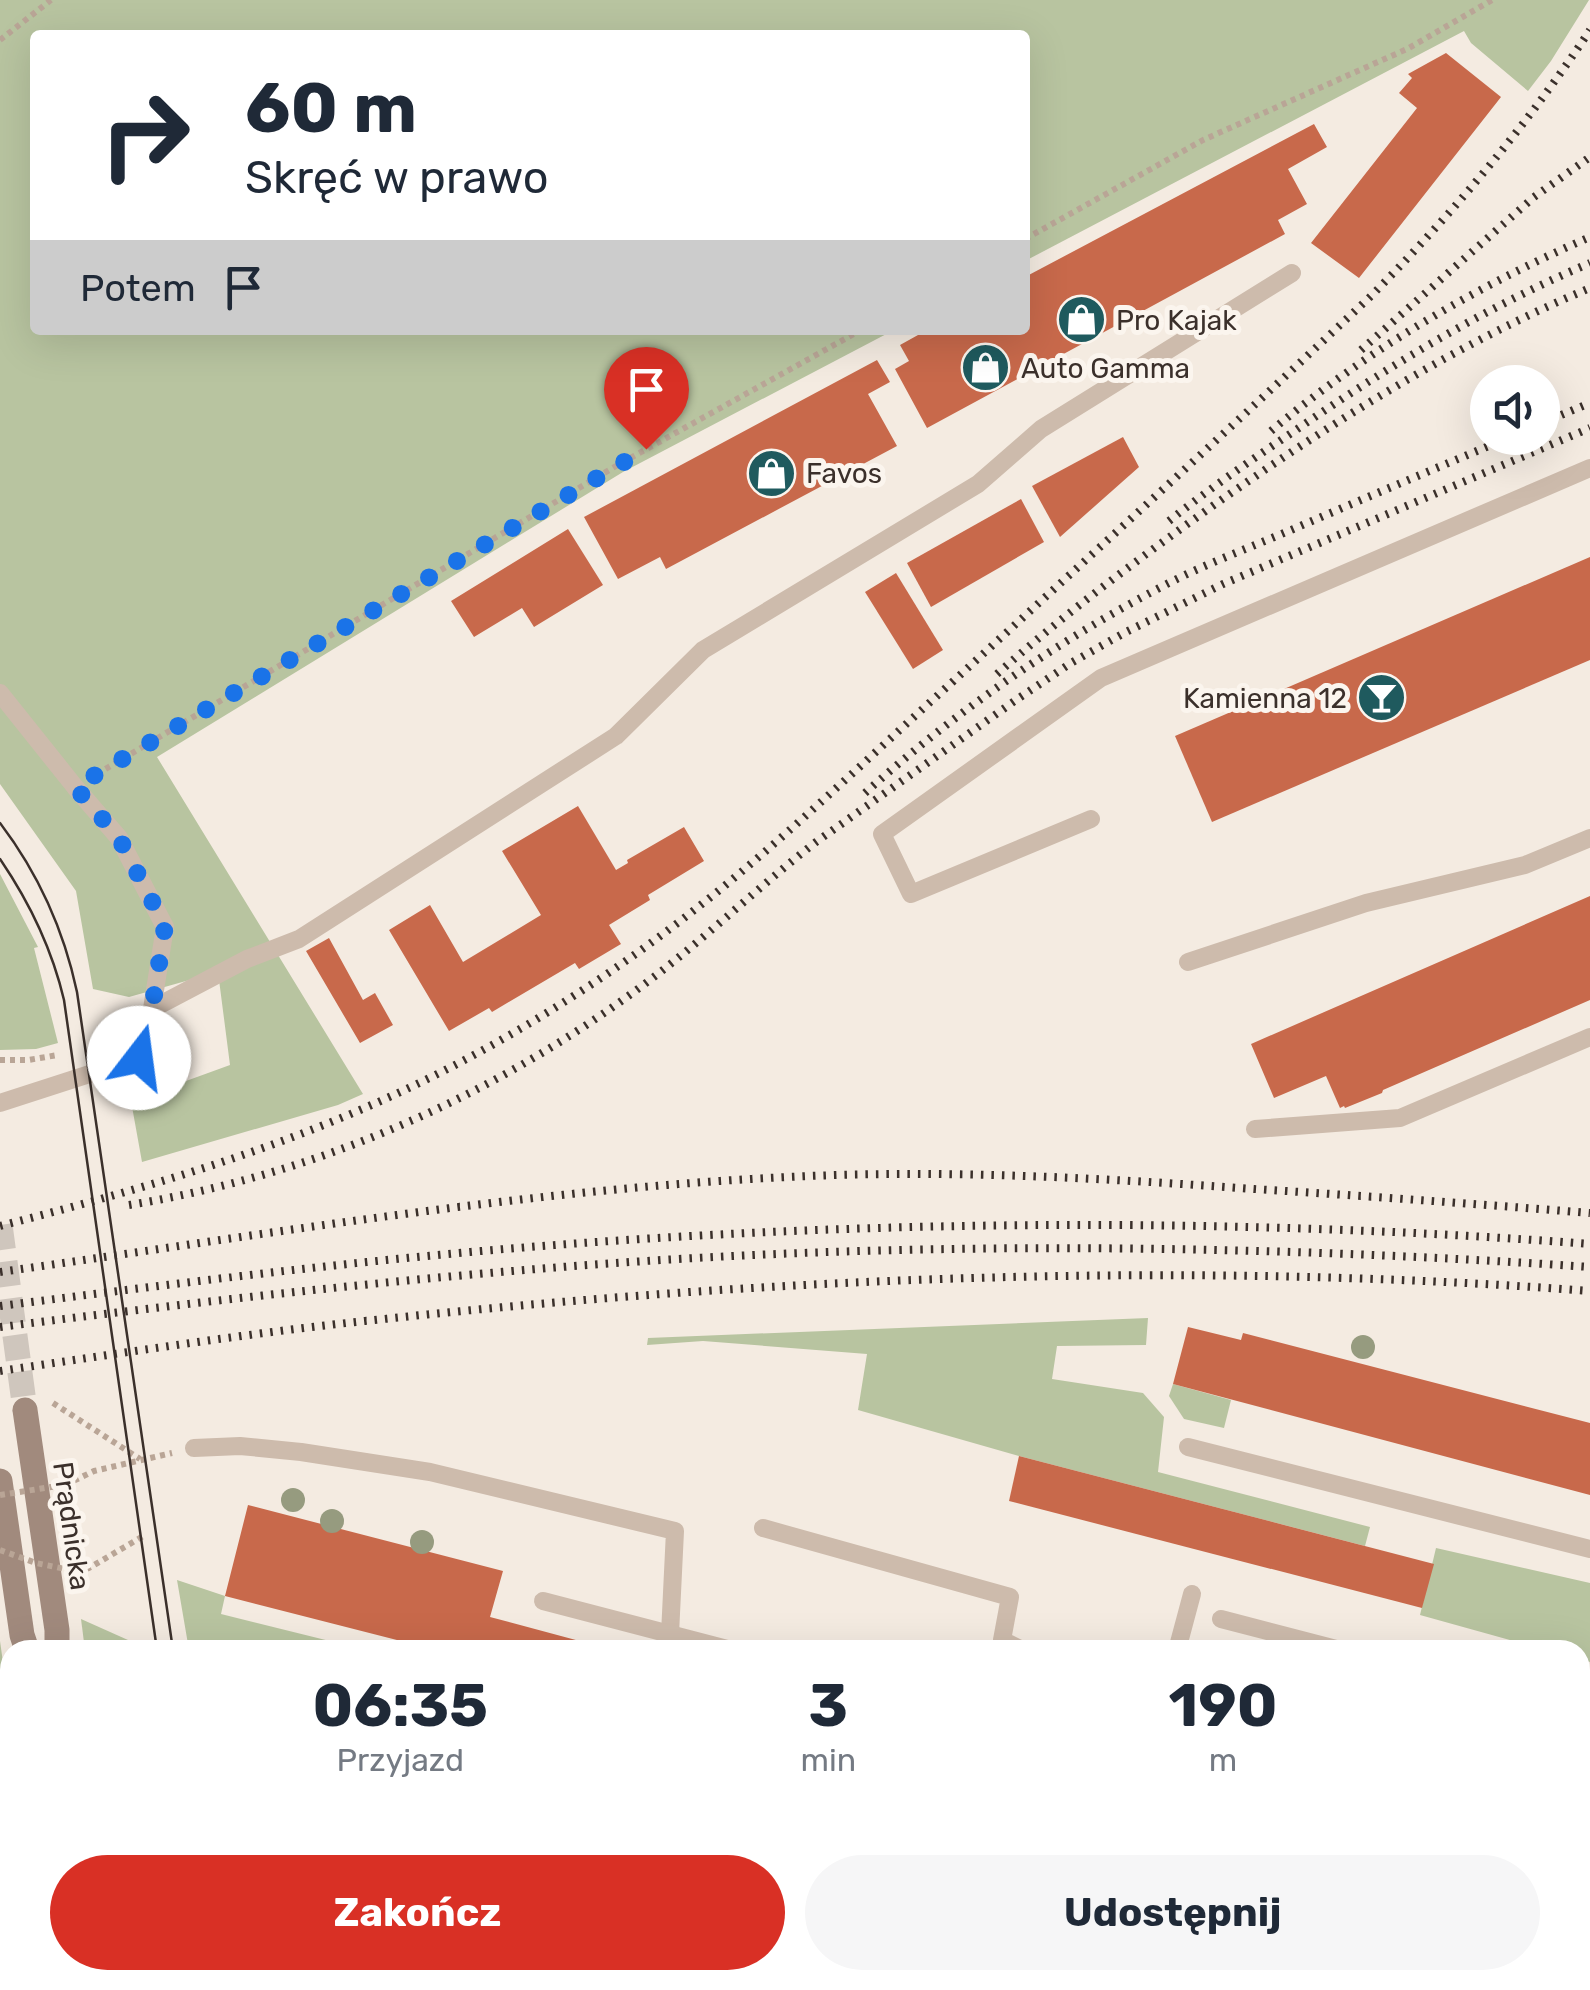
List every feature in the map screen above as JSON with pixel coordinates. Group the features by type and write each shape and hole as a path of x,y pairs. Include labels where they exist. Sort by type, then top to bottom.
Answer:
{"street":[{"name":"Prądnicka","path":"38,1407 57,1640"},
{"path":"0,1482 24,1640"}],"lane":[{"path":"152,1009 247,959 299,938 616,736 703,650 978,484 1040,428 1292,273"},
{"path":"1091,818 911,894 882,834 1102,678 1590,468"},
{"path":"0,693 119,838 165,926 152,1009 139,1058 0,1103"},
{"path":"1188,962 1366,903 1526,865 1590,838"},
{"path":"1255,1129 1400,1118 1590,1036"},
{"path":"194,1448 240,1446 301,1452 430,1472 675,1531 670,1634"},
{"path":"1188,1447 1590,1549"},
{"path":"763,1528 1010,1597 1002,1640"},
{"path":"1180,1640 1192,1594"},
{"path":"543,1602 693,1640"},
{"path":"1221,1619 1302,1640"}],"path":[{"path":"0,40 51,0"},
{"path":"1030,236 1203,140 1407,49 1492,0"},
{"path":"75,787 616,466 852,335"},
{"path":"38,1407 56,1403 140,1459"},
{"path":"0,1494 64,1486 94,1471 194,1448"},
{"path":"0,1550 36,1563 76,1570 89,1568 145,1535"}],"green space":[{"path":"0,0 1589,0 1528,91 1471,43 1464,31 1030,258 1030,30 30,30 30,335 884,335 623,472 157,757 363,1094 338,1105 142,1162 131,1101 230,1065 218,972 129,997 93,989 76,891 0,784"},
{"path":"0,874 38,947 34,948 58,1043 36,1049 0,1050"},
{"path":"1148,1318 1146,1345 1057,1346 1052,1379 1143,1393 1164,1417 1158,1472 1370,1527 1365,1546 858,1410 867,1354 703,1341 647,1345 648,1338"},
{"path":"1173,1384 1231,1400 1224,1428 1184,1419 1169,1396"},
{"path":"1436,1548 1590,1583 1590,1640 1510,1640 1420,1615"},
{"path":"177,1580 225,1596 221,1614 326,1640 187,1640"},
{"path":"81,1619 128,1640 84,1640"}],"building":[{"path":"1446,53 1501,97 1359,278 1311,243 1417,108 1399,93 1412,78 1408,74"},
{"path":"1314,124 1327,147 1288,169 1307,204 1278,220 1285,234 927,428 895,369 909,361 900,345 918,335 1030,335 1030,274"},
{"path":"877,360 890,382 868,394 897,446 666,569 660,557 618,579 584,517"},
{"path":"1123,437 1139,467 1060,537 1032,486"},
{"path":"1021,499 1044,542 931,607 907,563"},
{"path":"568,529 603,585 534,627 522,608 474,637 451,601"},
{"name":"Kamienna 12","path":"1590,557 1590,660 1212,822 1175,736"},
{"path":"896,573 943,650 913,669 865,592"},
{"path":"578,806 616,870 684,827 704,861 648,895 650,900 609,925 621,944 579,969 575,963 492,1012 489,1008 449,1031 389,930 430,905 463,962 541,915 502,851"},
{"path":"1590,896 1590,1000 1345,1108 1340,1108 1326,1076 1274,1098 1251,1044"},
{"path":"329,938 363,1000 375,993 393,1025 360,1043 306,951"},
{"path":"1188,1327 1241,1340 1243,1333 1590,1423 1590,1495 1173,1384"},
{"path":"1019,1456 1434,1564 1422,1608 1009,1501"},
{"path":"248,1505 503,1571 490,1617 576,1640 397,1640 225,1596"}],"tunnel":[{"path":"0,1225 25,1410"}],"tram line":[{"path":"0,823 48,903 77,992 172,1640"},
{"path":"0,859 39,927 64,1000 156,1640"}],"railway":[{"path":"0,1226 187,1173 366,1107 516,1031 613,970 674,925 815,807 1371,296 1487,169 1590,30"},
{"path":"1361,350 1534,197 1590,157"},
{"path":"1271,431 1345,374 1423,322 1590,237"},
{"path":"1169,521 1262,453 1400,362 1512,299 1590,263"},
{"path":"997,674 1130,566 1304,444 1443,359 1590,288"},
{"path":"1560,416 1590,403"},
{"path":"129,1205 271,1172 408,1122 474,1091 600,1016 679,957 816,842 1071,663 1223,584 1590,428"},
{"path":"865,793 1008,680 1125,607 1211,563 1470,454"},
{"path":"0,1272 522,1199 837,1175 1098,1179 1590,1213"},
{"path":"0,1306 452,1254 785,1231 1188,1226 1590,1244"},
{"path":"0,1327 413,1280 777,1254 1126,1248 1358,1254 1590,1267"},
{"path":"0,1371 365,1321 670,1293 823,1284 1130,1275 1284,1276 1590,1291"}],"place":[{"name":"Pro Kajak","path":"1081,320"},
{"name":"Auto Gamma","path":"986,368"},
{"name":"Favos","path":"771,473"},
{"name":"Kamienna 12","path":"1382,698"}],"route":[{"path":"139,1058 152,1009 165,926 119,838 75,787 646,449"}]}
